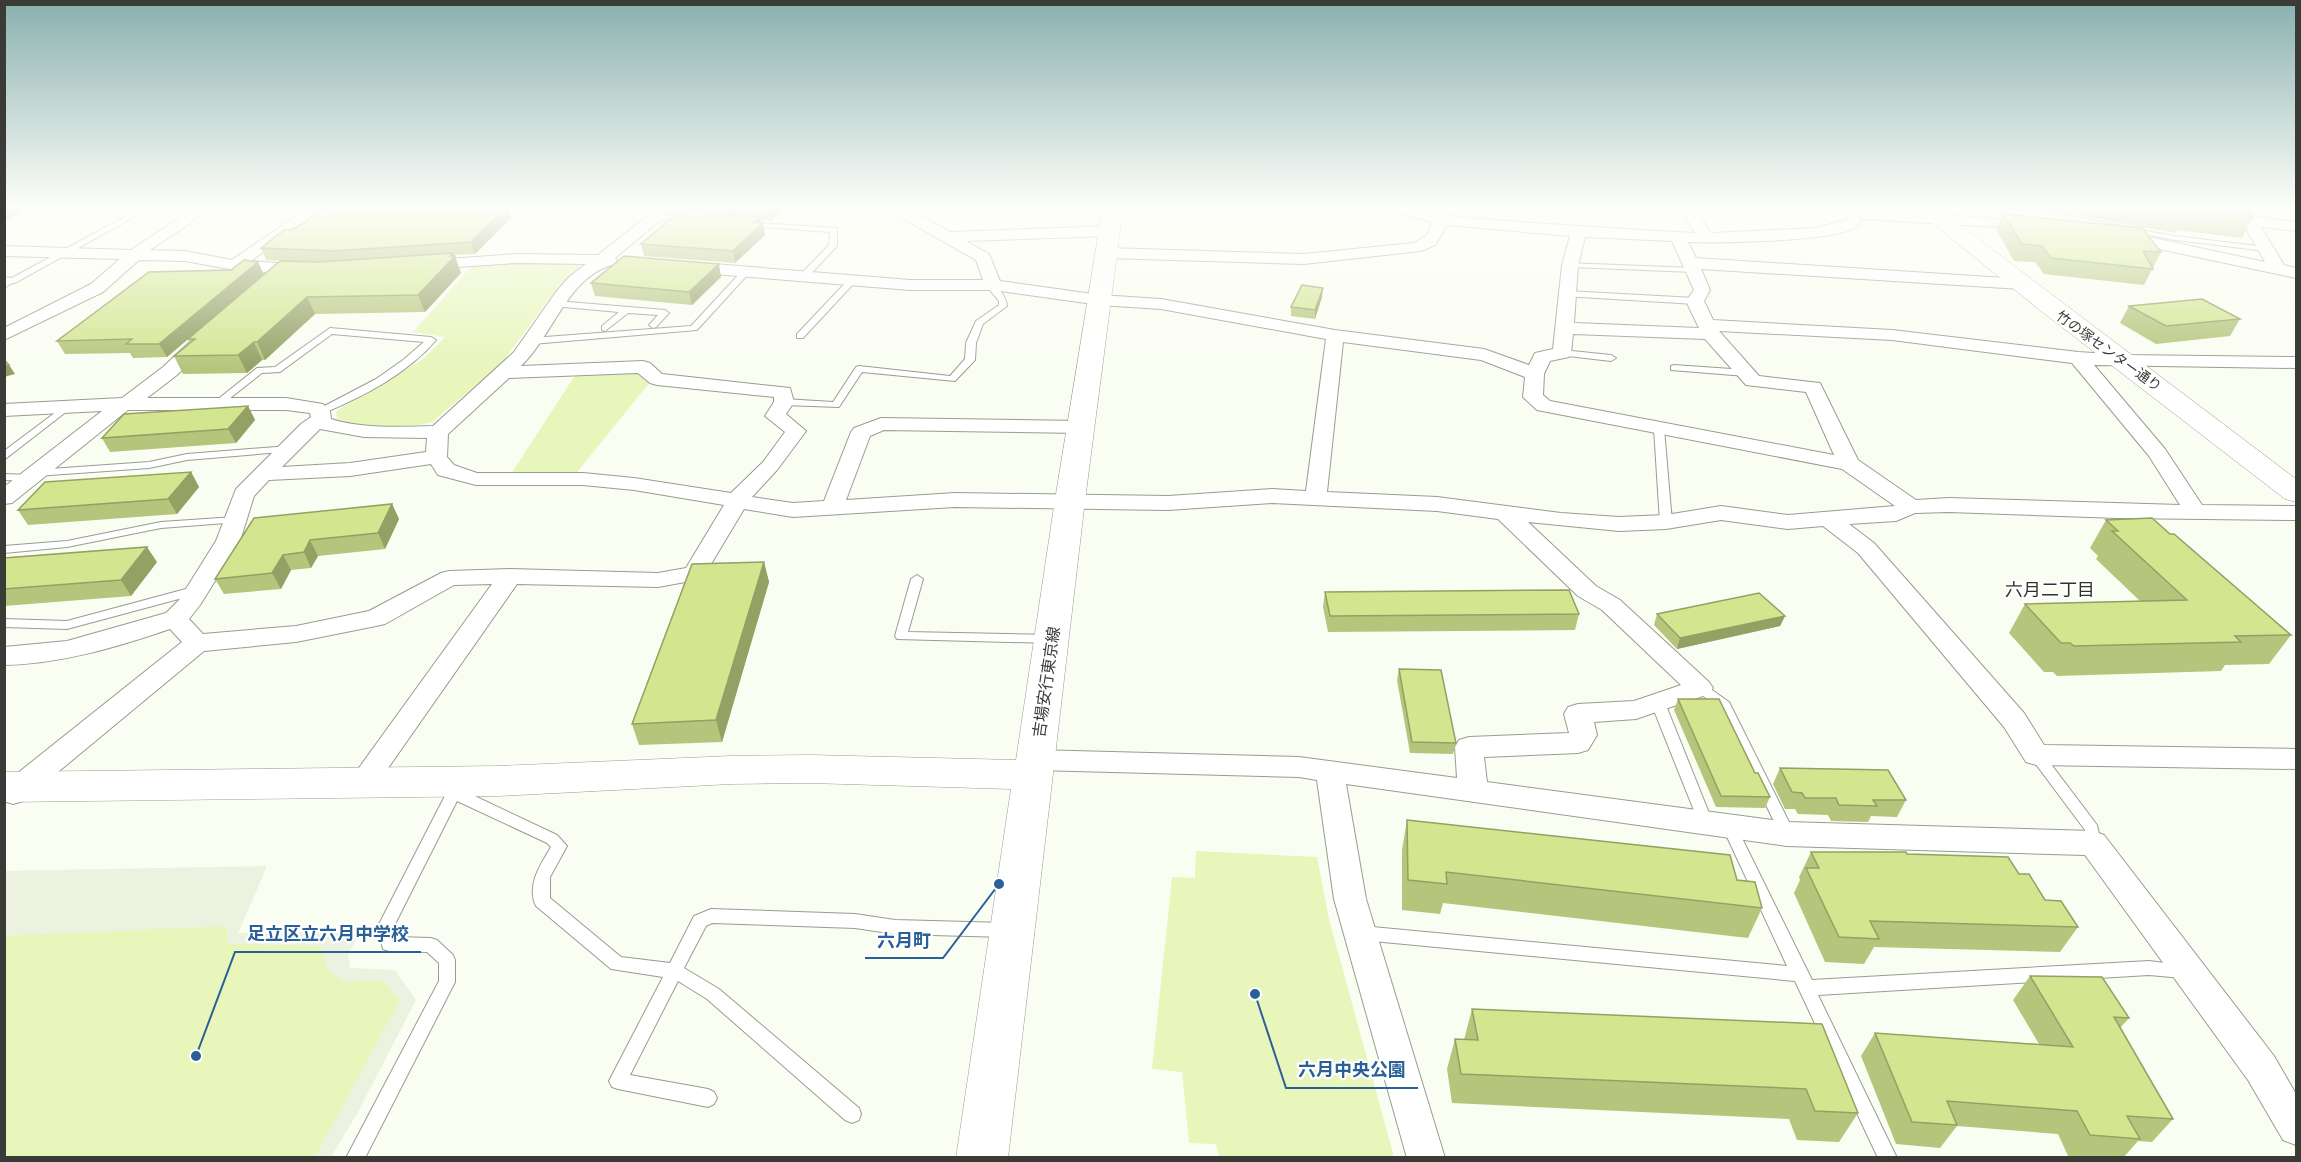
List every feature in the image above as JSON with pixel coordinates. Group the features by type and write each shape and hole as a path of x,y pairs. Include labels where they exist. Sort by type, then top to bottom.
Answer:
{"street":[{"path":"4,336 97,288 127,261"},
{"path":"214,261 283,270 318,270"},
{"path":"235,265 240,261"},
{"path":"406,266 466,261"},
{"path":"4,410 125,404 286,404 305,406 320,415 322,423 334,427 353,430 438,432 506,372 532,341 556,304 574,282 601,261"},
{"path":"616,261 625,262"},
{"path":"985,261 993,285"},
{"name":"吉場安行東京線","path":"982,1158 1070,500 1106,261"},
{"path":"1571,261 1562,353 1542,357 1535,374 1533,397 1544,406 1849,464 1911,507"},
{"path":"1690,261 1702,290 1695,301 1709,329 1753,381 1813,387 1849,464"},
{"name":"竹の塚センター通り","path":"1998,261 2020,284 2125,361 2296,493"},
{"path":"2244,261 2296,273"},
{"path":"2273,261 2277,268"},
{"path":"669,266 910,285 993,285 1100,300 1161,304 1335,335 1484,355 1535,374"},
{"path":"1692,266 2020,284"},
{"path":"265,285 283,270"},
{"path":"4,498 170,371 215,328"},
{"path":"1564,328 1709,329 1892,335 2078,358 2125,361 2296,362"},
{"path":"1316,497 1335,335"},
{"path":"2078,358 2158,453 2195,512"},
{"path":"10,791 197,643 296,634 376,618 449,578 510,576 658,580 693,574 736,502 770,466 796,431 775,416 784,402 783,392 657,379 643,367 506,372"},
{"path":"4,656 26,657 60,652 175,619 197,590 228,541 244,494 320,415"},
{"path":"832,509 861,432 881,424 1081,427"},
{"path":"438,432 436,457 446,470 476,479 583,479 655,487 793,510 954,500 1168,503 1272,496 1437,504 1619,524 1666,522 1721,513 1788,522 1829,520 1896,514 1911,507 1949,505 2296,513"},
{"path":"264,474 312,474 436,457"},
{"path":"1473,791 1468,747 1578,743 1583,735 1578,714 1636,710 1700,688 1611,605 1587,591 1505,513"},
{"path":"1829,520 1866,548 2014,720 2036,755 2296,759"},
{"path":"362,783 510,576"},
{"path":"175,619 197,643"},
{"path":"10,791 362,783 457,787 499,782 742,770 1299,767 1787,834 2093,843 2262,1068 2296,1127"},
{"path":"1330,772 1350,900 1426,1157"}],"lane":[{"path":"5,282 12,281 49,261"},
{"path":"803,277 818,261"},
{"path":"1570,265 1692,266"},
{"path":"532,341 694,328 746,272"},
{"path":"800,336 852,280"},
{"path":"784,402 836,405 860,369 952,379 970,360 971,343 979,324 1003,306 1003,301 993,289 993,285"},
{"path":"1567,294 1695,301"},
{"path":"556,304 665,313 653,325"},
{"path":"605,328 626,310"},
{"path":"217,404 260,370 277,370 330,331 431,340 415,357 320,415"},
{"path":"1562,353 1611,358"},
{"path":"1674,368 1746,373"},
{"path":"4,457 68,406"},
{"path":"1659,429 1666,522"},
{"path":"4,477 149,465 187,457 289,449"},
{"path":"4,550 67,543 161,525 236,520"},
{"path":"916,579 901,636 1052,639"},
{"path":"4,623 67,625 197,590"},
{"path":"1700,688 1724,705 1787,834"},
{"path":"1658,703 1718,824 1804,981 1888,1158"},
{"path":"2036,755 2092,829 2093,843"},
{"path":"355,1158 447,982 447,960 431,945 389,944 385,928 457,787 552,839 559,846 542,877 542,901 617,964 675,971 713,994 852,1114"},
{"path":"708,1098 618,1081 700,921 711,916 855,921 895,927 1013,930"},
{"path":"1358,932 1804,981 2149,968 2190,972"},
{"path":"1426,1157 1438,1158"}],"shaded area":[{"path":"267,866 238,933 361,931 348,954 350,968 395,970 416,1000 358,1112 331,1157 5,1157 4,871"}],"green space":[{"path":"507,263 575,264 581,267 561,283 500,365 432,422 411,426 384,426 357,424 337,418 336,412 422,360 445,337 413,332 471,267"},
{"path":"634,371 650,382 574,476 511,474 576,374"},
{"path":"1196,851 1317,857 1329,919 1394,1157 1219,1157 1216,1144 1189,1143 1182,1072 1152,1069 1172,877 1195,878"},
{"path":"226,926 228,944 321,946 326,968 344,982 382,980 400,1000 315,1157 5,1157 5,936"}],"building":[{"path":"242,261 258,262 159,344 126,344 132,339 57,341 149,272 231,270"},
{"path":"280,261 450,261 418,295 307,297 257,342 238,355 174,356 195,339 188,339"},
{"path":"618,261 686,261 719,264 689,292 591,283"},
{"path":"2081,261 2149,261 2153,269"},
{"path":"1302,285 1323,288 1315,310 1291,307"},
{"path":"2202,299 2240,319 2166,326 2129,306"},
{"path":"248,406 228,429 102,438 124,414"},
{"path":"191,472 168,499 18,510 45,482"},
{"path":"392,504 378,533 310,540 304,552 283,555 272,573 215,579 254,518"},
{"path":"2152,518 2170,534 2174,534 2291,635 2235,636 2241,642 2074,646 2070,643 2061,643 2025,604 2187,600 2112,531 2118,531 2106,520"},
{"path":"147,547 121,580 4,589 4,558"},
{"path":"764,562 716,720 632,724 692,564"},
{"path":"1569,590 1579,614 1330,616 1325,592"},
{"path":"1759,593 1785,616 1680,638 1657,614"},
{"path":"1399,669 1441,670 1456,743 1412,742"},
{"path":"1678,699 1719,699 1755,773 1758,773 1770,797 1721,796"},
{"path":"1780,768 1888,770 1906,800 1873,800 1877,806 1839,805 1836,798 1805,798 1802,793 1792,792"},
{"path":"1407,820 1730,855 1737,880 1755,882 1762,908 1446,872 1447,884 1408,880"},
{"path":"1811,852 1906,852 1907,854 2008,857 2019,874 2029,874 2045,900 2061,901 2078,927 1870,921 1879,939 1839,937 1806,868 1819,868"},
{"path":"2030,976 2102,977 2129,1018 2114,1017 2173,1119 2127,1116 2140,1139 2090,1135 2077,1111 1947,1101 1957,1125 1912,1122 1875,1033 2073,1047"},
{"path":"1472,1009 1822,1024 1858,1113 1815,1111 1806,1089 1461,1074 1455,1039 1478,1040"}],"place":[{"name":"六月町","path":"999,884"},
{"name":"六月中央公園","path":"1255,994"},
{"name":"足立区立六月中学校","path":"196,1056"}],"district":[{"name":"六月二丁目","path":"2050,589"}]}
